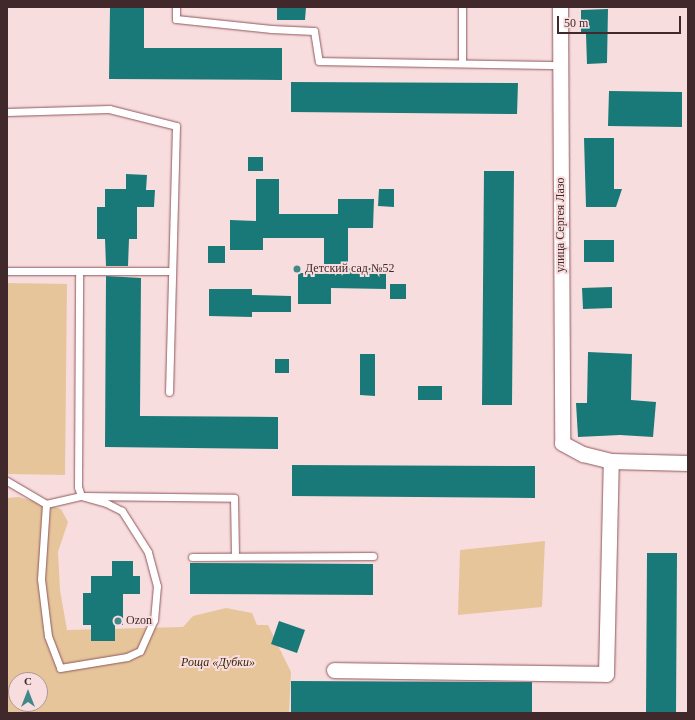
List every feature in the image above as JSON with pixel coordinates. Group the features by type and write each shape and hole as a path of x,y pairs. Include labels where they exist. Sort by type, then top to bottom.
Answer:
{"street":[{"name":"улица Сергея Лазо","path":"560,7 562,443 583,454 611,461"},
{"path":"334,670 606,674 611,461 688,463"}],"lane":[{"path":"176,7 176,19 271,30 314,31 319,61 560,65"},
{"path":"462,7 462,63"},
{"path":"7,112 109,109 176,126 169,392"},
{"path":"7,271 172,271"},
{"path":"79,271 78,487 81,496"},
{"path":"7,481 46,504 81,496 234,498 235,556"},
{"path":"46,504 41,579 48,636 60,668 128,657 140,651 154,620 157,586 148,552 122,511 106,503 81,496"},
{"path":"192,556 373,556"}],"green space":[{"path":"7,283 67,284 65,475 7,474"},
{"name":"Роща «Дубки»","path":"19,497 61,509 68,522 58,552 60,590 67,630 183,627 193,616 226,608 252,613 257,625 268,625 291,672 289,713 7,713 7,498"},
{"path":"545,541 542,607 458,615 460,550"}],"building":[{"path":"110,7 144,7 144,48 282,48 282,80 109,79"},
{"path":"277,7 306,7 305,20 277,20"},
{"path":"608,9 607,63 587,64 586,34 581,34 581,10"},
{"path":"291,82 518,83 517,114 291,112"},
{"path":"609,91 682,92 682,127 608,126"},
{"path":"584,138 614,138 614,189 622,189 616,207 586,207"},
{"path":"248,157 263,157 263,171 248,171"},
{"path":"484,171 514,171 512,405 482,405"},
{"path":"126,174 147,175 146,190 155,190 154,207 137,207 137,239 129,239 128,266 106,266 105,239 97,239 97,207 105,207 105,189 126,189"},
{"path":"256,179 279,179 279,214 338,214 338,199 374,199 373,228 348,228 348,268 386,268 386,289 331,288 331,304 298,304 298,273 324,273 324,238 263,238 263,250 230,250 230,220 256,221"},
{"path":"379,189 394,189 394,207 378,206"},
{"path":"584,240 614,240 614,262 584,262"},
{"path":"208,246 225,246 225,263 208,263"},
{"path":"106,276 141,278 140,416 278,417 278,449 105,447"},
{"path":"390,284 406,284 406,299 390,299"},
{"path":"612,287 612,308 583,309 582,288"},
{"path":"209,289 252,289 252,295 291,296 291,312 252,312 252,317 209,316"},
{"path":"588,352 632,354 631,400 656,402 653,437 620,435 578,437 576,403 587,403"},
{"path":"360,354 375,354 375,396 360,395"},
{"path":"275,359 289,359 289,373 275,373"},
{"path":"418,386 442,386 442,400 418,400"},
{"path":"292,465 535,466 535,498 292,496"},
{"path":"647,553 677,553 676,713 646,713"},
{"path":"112,561 133,561 133,576 140,576 140,594 123,594 123,625 115,625 115,641 91,641 91,625 83,625 83,593 91,593 91,576 112,576"},
{"path":"190,563 373,564 373,595 190,594"},
{"path":"279,621 305,630 297,653 271,644"},
{"path":"291,681 532,682 532,713 291,713"}],"place":[{"name":"Детский сад №52","path":"297,269"},
{"name":"Ozon","path":"118,621"}]}
